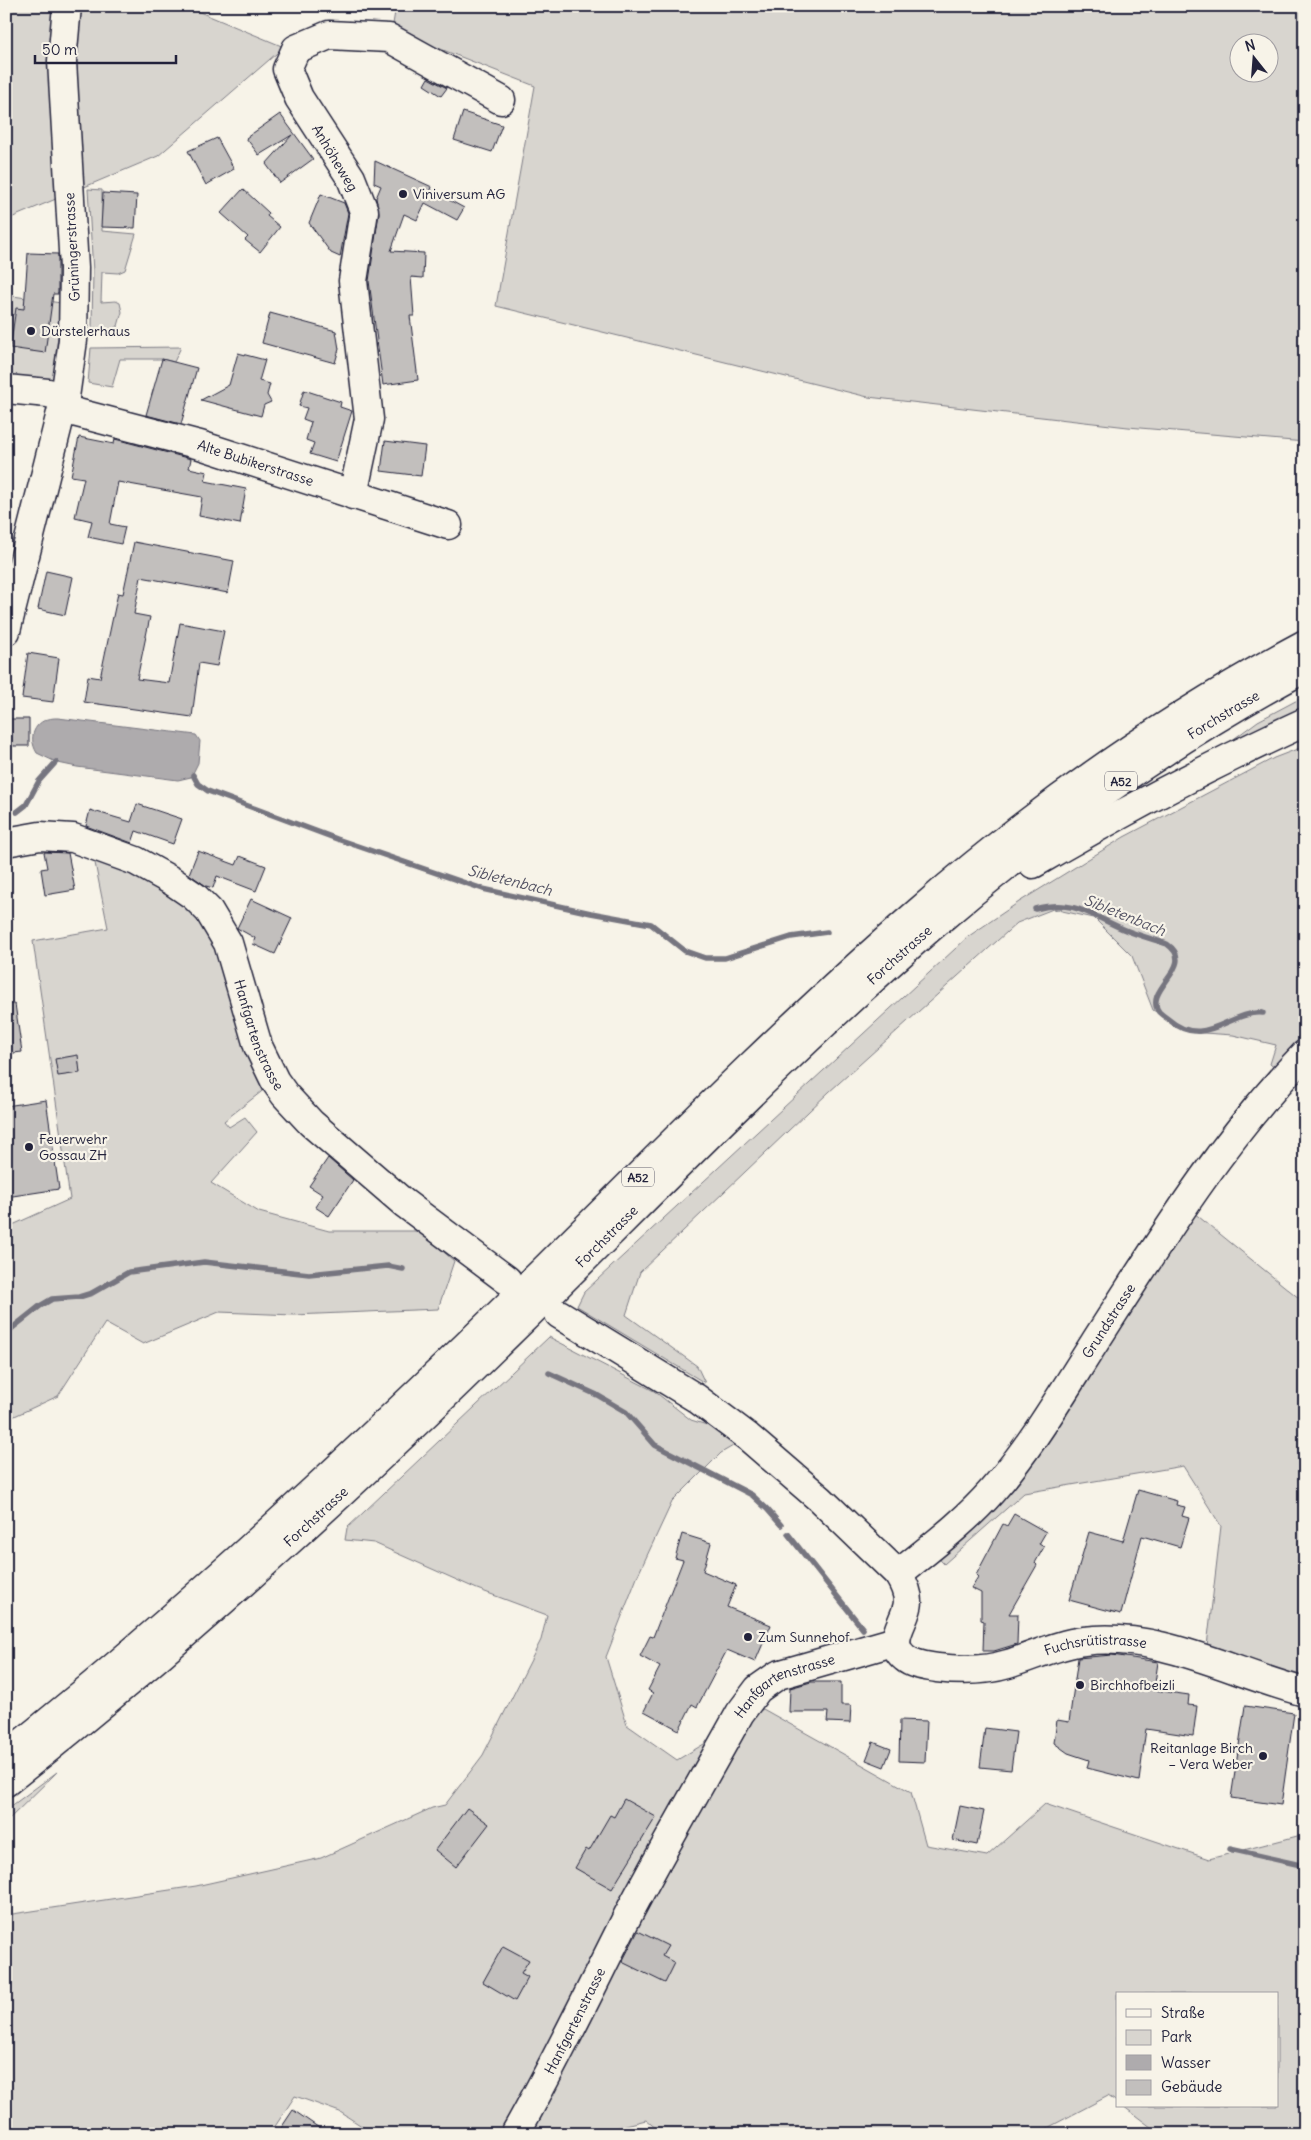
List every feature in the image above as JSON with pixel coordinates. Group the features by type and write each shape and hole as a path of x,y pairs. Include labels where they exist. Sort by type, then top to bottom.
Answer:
{"main road":[{"name":"Grüningerstrasse","path":"6,631 63,403 73,340 75,292 62,61 67,6"},
{"name":"Anhöheweg","path":"353,495 369,419 353,281 364,211 351,178 299,98 288,70 296,49 329,35 389,38 501,100"},
{"name":"Alte Bubikerstrasse","path":"6,389 48,393 63,403 448,525"},
{"name":"Forchstrasse","path":"6,1756 162,1626 303,1500 509,1304 774,1044 918,912 1037,816 1122,754 1202,703 1305,644"},
{"name":"Forchstrasse","path":"6,1782 155,1660 307,1525 520,1323 828,1021 950,912 1038,841 1141,767 1243,703 1305,668"},
{"path":"950,912 1113,817 1198,772 1305,722"},
{"name":"Hanfgartenstrasse","path":"7,840 45,835 73,838 136,861 172,880 194,896 209,912 228,943 258,1046 275,1081 285,1095 310,1123 404,1203 507,1280"},
{"name":"Grundstrasse","path":"898,1574 957,1526 1007,1474 1051,1411 1183,1204 1211,1166 1284,1076 1305,1054"},
{"path":"559,1314 696,1398 748,1436 820,1499 898,1574 905,1587 908,1600 906,1612 897,1631 896,1641"},
{"name":"Fuchsrütistrasse","path":"896,1641 904,1657 914,1663 938,1668 966,1670 999,1666 1063,1645 1087,1640 1148,1644 1175,1649 1305,1692"},
{"name":"Hanfgartenstrasse","path":"516,2134 547,2078 657,1863 703,1778 752,1696 764,1683 784,1672 896,1641"}],"green space":[{"path":"6,6 185,6 284,47 158,156 6,220"},
{"path":"396,6 1305,6 1305,442 1128,427 868,397 496,306 535,86 392,30"},
{"path":"88,189 102,190 102,231 136,234 125,270 118,273 102,272 101,302 116,301 120,303 122,312 118,326 105,331 93,329 92,326 93,272"},
{"path":"6,295 61,303 53,386 6,381"},
{"path":"181,347 174,362 162,359 120,359 112,387 88,383 91,348"},
{"path":"1305,696 1305,712 1212,755 1258,721"},
{"path":"1305,746 1305,1055 1284,1076 1270,1064 1276,1045 1233,1035 1189,1032 1153,1010 1132,956 1094,918 1053,909 1017,923 829,1092 640,1272 626,1315 697,1366 705,1383 577,1306 584,1292 969,936 1019,902 1124,837 1274,758"},
{"path":"91,843 194,896 275,1081 224,1121 229,1127 245,1117 257,1132 211,1183 259,1212 329,1231 420,1231 454,1261 438,1309 294,1315 219,1312 143,1344 105,1323 58,1396 6,1420 6,1228 70,1199 33,941 108,928"},
{"path":"1183,1204 1305,1303 1305,1696 1207,1646 1221,1526 1183,1466 1024,1493 944,1564 929,1548 957,1525"},
{"path":"549,1337 654,1391 691,1420 726,1431 740,1442 721,1453 672,1502 638,1575 606,1657 627,1725 677,1760 763,1709 911,1792 926,1845 987,1856 1045,1804 1209,1859 1305,1834 1305,2134 1160,2134 1126,2108 1278,2108 1278,1992 1116,1992 1116,2101 1108,2096 1036,2134 663,2134 646,2120 590,2134 374,2134 340,2112 295,2096 270,2134 6,2134 6,1915 196,1886 321,1858 432,1808 445,1805 483,1755 541,1640 547,1615 477,1589 374,1543 345,1540 347,1528"},
{"path":"57,1772 6,1822 6,1810"}],"water":[{"path":"51,718 196,735 200,741 198,763 191,777 178,780 58,763 37,753 33,734 39,724"}],"building":[{"path":"428,78 447,88 441,96 424,85"},
{"path":"463,112 502,125 492,152 454,140"},
{"path":"280,114 313,159 280,183 266,164 292,135 259,155 246,138"},
{"path":"217,138 234,169 206,185 188,151"},
{"path":"375,161 432,187 431,190 464,208 457,220 425,203 417,220 404,214 391,251 424,253 423,278 411,277 414,316 410,316 418,380 383,385 369,281 379,213 376,198 381,186 374,183"},
{"path":"243,189 269,213 267,216 280,227 260,252 245,240 248,237 221,213"},
{"path":"103,193 137,195 135,228 101,227"},
{"path":"321,194 344,203 348,213 340,257 331,253 309,223"},
{"path":"28,253 58,254 58,294 53,294 45,353 10,348 16,308 24,309"},
{"path":"270,313 336,331 339,349 335,363 262,343"},
{"path":"238,353 265,360 259,381 270,384 267,395 271,402 264,405 261,416 201,400 229,385"},
{"path":"162,359 197,368 181,424 146,415"},
{"path":"304,390 341,402 340,407 352,411 336,462 310,454 314,443 306,440 311,422 303,419 307,408 299,406"},
{"path":"79,437 114,444 115,439 191,459 189,468 207,472 205,481 246,489 240,524 199,516 202,497 118,482 110,524 125,527 121,544 88,537 92,521 75,517 84,478 71,476"},
{"path":"385,441 425,446 421,476 381,471"},
{"path":"134,542 234,561 228,593 141,577 134,614 150,617 137,679 169,683 180,623 224,631 217,666 199,663 192,717 84,702 88,676 100,678 118,593 123,594"},
{"path":"46,571 73,577 65,615 38,609"},
{"path":"28,653 59,658 53,702 22,698"},
{"path":"9,719 29,719 29,746 9,746"},
{"path":"137,804 182,819 173,844 136,831 132,843 86,826 90,810 131,822"},
{"path":"198,851 236,865 240,856 266,866 256,891 217,876 213,888 206,886 189,874"},
{"path":"44,852 68,853 75,890 45,895 41,869 47,868"},
{"path":"251,899 292,918 275,954 253,944 255,938 237,928"},
{"path":"15,1004 22,1052 6,1054 6,1005"},
{"path":"78,1055 80,1073 58,1076 55,1059"},
{"name":"Feuerwehr Gossau ZH","path":"46,1100 59,1189 6,1197 6,1106"},
{"path":"328,1158 353,1180 329,1216 315,1207 323,1195 309,1186"},
{"path":"1138,1490 1177,1501 1176,1505 1185,1507 1182,1516 1189,1518 1180,1547 1142,1536 1121,1614 1069,1600 1089,1532 1123,1541"},
{"path":"1014,1514 1046,1532 1039,1544 1044,1547 1035,1563 1037,1565 1009,1614 1018,1614 1017,1644 994,1651 983,1651 984,1621 981,1620 981,1593 971,1588 1003,1524 1007,1526"},
{"path":"682,1534 711,1543 703,1571 736,1585 727,1607 771,1625 755,1662 727,1650 697,1707 692,1704 679,1730 644,1711 653,1693 648,1690 660,1667 640,1656 650,1636 653,1637 683,1560 675,1558"},
{"path":"1112,1655 1158,1662 1154,1690 1189,1695 1188,1705 1197,1706 1193,1736 1146,1729 1139,1781 1087,1768 1089,1760 1068,1753 1054,1743 1057,1720 1069,1722 1078,1658"},
{"path":"811,1682 841,1682 841,1705 851,1705 850,1723 827,1722 828,1712 789,1712 790,1688"},
{"name":"Reitanlage Birch – Vera Weber","path":"1245,1706 1294,1713 1281,1805 1231,1798"},
{"path":"900,1720 927,1721 925,1762 899,1761"},
{"path":"985,1728 1016,1732 1011,1770 980,1767"},
{"path":"873,1742 891,1749 884,1767 866,1760"},
{"path":"624,1799 656,1817 612,1889 575,1868 586,1849 589,1851 610,1815 614,1817"},
{"path":"960,1806 984,1811 977,1845 953,1840"},
{"path":"467,1808 489,1824 456,1867 435,1850"},
{"path":"638,1931 668,1946 662,1956 675,1963 665,1983 622,1962"},
{"path":"503,1946 529,1960 521,1973 528,1977 515,2001 483,1982"},
{"path":"293,2110 328,2134 277,2134"}],"waterway":[{"path":"17,812 26,805 39,781 56,762"},
{"name":"Sibletenbach","path":"193,775 198,784 208,791 337,839 483,889 651,924 685,951 705,958 725,958 791,937 827,932"},
{"name":"Sibletenbach","path":"1035,909 1048,906 1071,907 1090,913 1128,931 1167,944 1175,952 1177,961 1174,969 1162,986 1156,1003 1159,1012 1181,1028 1194,1031 1205,1030 1239,1017 1263,1013"},
{"path":"6,1333 40,1306 52,1299 79,1297 92,1293 129,1272 204,1262 309,1274 388,1266 403,1269"},
{"path":"549,1373 597,1395 626,1412 655,1445 752,1495 781,1525"},
{"path":"788,1534 863,1629"},
{"path":"1230,1849 1305,1866"}],"place":[{"name":"Viniversum AG","path":"403,194"},
{"name":"Dürstelerhaus","path":"31,331"},
{"name":"Feuerwehr Gossau ZH","path":"29,1147"},
{"name":"Zum Sunnehof","path":"748,1637"},
{"name":"Birchhofbeizli","path":"1080,1685"},
{"name":"Reitanlage Birch – Vera Weber","path":"1263,1756"}]}
